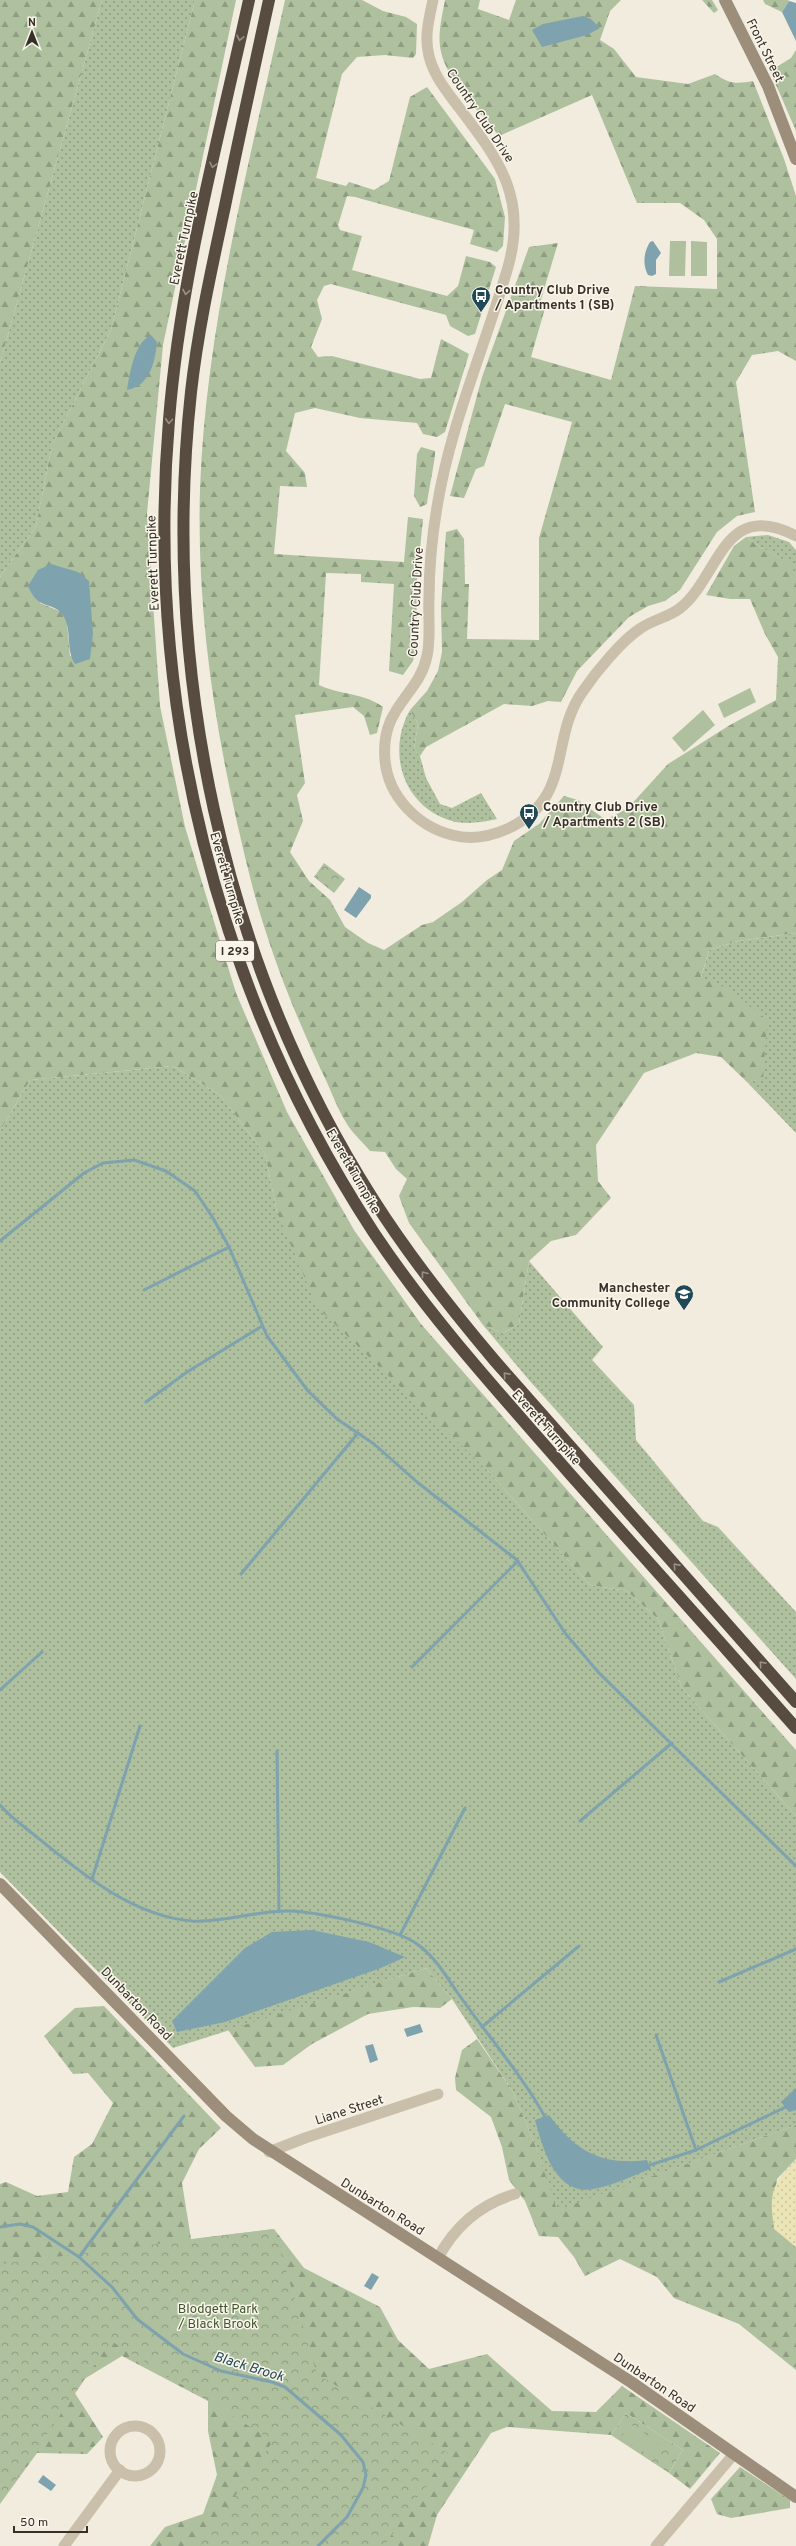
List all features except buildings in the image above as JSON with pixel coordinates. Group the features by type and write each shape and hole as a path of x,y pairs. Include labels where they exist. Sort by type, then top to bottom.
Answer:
{"highway":[{"name":"Everett Turnpike","path":"249,0 184,303 169,415 164,483 165,582 176,702 192,799 228,930 259,1015 297,1098 352,1197 402,1273 487,1380 796,1728"},
{"name":"Everett Turnpike","path":"269,0 199,336 191,388 184,479 184,571 194,700 214,811 240,906 270,993 306,1076 348,1157 400,1241 451,1309 495,1361 796,1702"}],"street":[{"name":"Country Club Drive","path":"433,0 427,32 428,55 432,66 444,88 503,171 514,204 516,224 507,270 445,465 430,562 428,654 419,676 393,713 386,737 385,761 387,773 400,800 420,820 452,835 486,837 520,822 539,807 551,788 565,729 579,696 634,633 671,614 688,601 724,545 740,533 758,526 766,526 784,530 796,536"},
{"name":"Front Street","path":"725,0 768,86 796,159"},
{"name":"Dunbarton Road","path":"0,1884 226,2116 270,2152 631,2382 796,2497"},
{"name":"Liane Street","path":"270,2152 305,2138 438,2094"},
{"path":"438,2258 445,2245 459,2227 495,2200 515,2194"},
{"path":"135,2427 149,2431 156,2438 160,2448 156,2464 149,2471 140,2475 129,2475 120,2470 113,2463 110,2453 112,2443 117,2435 125,2429 135,2427"},
{"path":"656,2546 734,2454"},
{"path":"64,2546 120,2470"}],"green space":[{"path":"0,0 102,0 0,363"},
{"path":"102,0 195,0 111,330 52,445 36,526 0,577 0,363"},
{"path":"195,0 236,0 163,345 147,513 160,706 185,827 236,993 287,1112 354,1230 421,1324 796,1750 796,1816 682,1688 658,1619 627,1591 590,1585 488,1471 317,1307 277,1212 265,1154 220,1095 173,1066 30,1080 0,1131 0,577 36,526 52,445 111,330","holes":["38,570 90,659 70,656 67,622 62,612 40,603"]},
{"path":"285,0 362,0 383,11 406,17 417,24 416,54 413,58 385,55 357,57 342,74 316,178 346,186 349,182 374,190 389,181 410,97 427,87 495,179 505,217 503,246 497,252 470,244 474,230 355,197 347,196 338,225 340,230 362,236 352,270 447,296 458,286 466,256 490,262 496,267 475,334 468,336 450,326 446,315 331,284 324,286 317,300 322,319 311,347 318,357 332,356 420,379 431,378 441,339 469,354 445,432 437,437 423,434 417,423 360,418 315,408 295,413 286,451 305,473 307,487 280,486 274,554 404,562 408,517 423,519 417,579 416,648 413,661 403,675 389,671 394,584 361,582 361,574 326,573 319,685 335,691 368,699 383,707 377,733 370,735 364,716 353,707 295,715 305,783 297,795 303,821 290,852 309,881 330,900 345,927 368,943 384,950 422,925 433,922 462,902 487,880 502,870 514,841 539,824 564,796 578,800 606,820 628,808 668,764 730,725 776,700 778,657 765,634 750,599 730,599 706,595 734,546 746,537 760,547 790,563 796,576 796,933 738,941 709,950 701,977 732,991 767,1020 763,1078 748,1083 721,1057 696,1053 644,1073 596,1145 598,1181 611,1198 576,1235 551,1241 529,1261 519,1324 503,1333 483,1325 409,1223 399,1196 407,1179 396,1169 385,1152 370,1151 349,1128 340,1111 291,1002 266,932 252,885 240,836 220,738 212,689 202,590 200,489 204,427 220,304 244,182"},
{"path":"445,0 480,0 478,9 509,20 516,0 621,0 610,11 600,40 614,49 636,77 688,84 715,74 725,80 733,82 742,83 753,81 784,159 796,196 796,361 778,351 752,355 736,382 755,512 737,516 717,532 680,590 665,601 648,606 629,617 577,671 561,702 548,701 532,706 504,704 426,747 420,756 414,749 418,724 410,710 427,691 438,671 442,652 441,606 446,532 457,529 464,539 465,584 469,584 467,639 539,640 539,538 572,422 505,404 484,466 476,469 464,498 450,496 482,377 529,247 558,243 539,306 545,308 531,357 611,380 635,286 717,289 717,239 704,220 680,203 637,203 592,95 499,136 457,85 444,63 440,46 440,26"},
{"path":"702,0 712,0 718,10 714,13"},
{"path":"763,0 789,1 782,12 765,4"},
{"path":"796,50 796,131 770,71 791,58"},
{"path":"670,241 686,241 685,276 669,276"},
{"path":"691,241 707,242 707,276 691,276"},
{"path":"421,447 435,451 435,455 427,504 420,507 414,496 417,454"},
{"path":"768,535 789,542 796,550 796,576 789,563 760,547 746,537"},
{"path":"750,688 756,702 724,718 718,704"},
{"path":"410,710 418,724 414,749 420,756 426,778 440,804 452,808 481,793 497,819 469,823 457,822 435,814 421,804 411,791 404,776 400,760 400,743 403,726"},
{"path":"703,710 715,725 684,752 672,738"},
{"path":"324,863 345,879 334,893 314,877"},
{"path":"796,933 796,1133 748,1083 763,1077 701,978 709,950 738,941"},
{"path":"173,1066 220,1095 265,1154 277,1212 488,1471 590,1585 627,1591 658,1619 682,1688 796,1816 796,2125 556,2211 536,2147 513,2092 452,1999 426,1968 173,2048 0,1872 0,1131 30,1080"},
{"path":"529,1261 603,1347 592,1360 634,1405 636,1440 703,1521 718,1527 796,1612 796,1679 529,1380 483,1325 503,1333 519,1324"},
{"path":"426,1968 452,1999 440,2008 413,2007 368,2014 312,2044 283,2065 255,2067 228,2030"},
{"path":"104,2006 221,2128 199,2149 182,2183 191,2239 274,2229 304,2268 380,2307 398,2340 429,2369 487,2354 552,2411 596,2412 622,2386 720,2453 690,2489 669,2473 683,2450 626,2413 611,2435 507,2427 491,2433 437,2515 428,2546 150,2546 165,2527 203,2514 217,2475 208,2431 208,2401 122,2356 71,2387 103,2437 87,2454 37,2453 0,2504 0,2184 6,2182 37,2196 68,2192 74,2157 92,2144 113,2103 88,2073 73,2074 44,2036 75,2008"},
{"path":"477,2039 513,2092 536,2147 557,2210 796,2125 796,2159 777,2179 775,2229 796,2247 796,2370 739,2324 674,2298 657,2277 620,2259 585,2276 574,2257 558,2237 539,2236 525,2201 509,2180 502,2147 491,2117 456,2090 455,2078 462,2050"},
{"name":"Blodgett Park / Black Brook","path":"274,2229 317,2374 448,2453 384,2546 200,2546 273,2441 111,2341 0,2503 0,2264"},
{"path":"626,2413 683,2450 669,2473 611,2435"},
{"path":"630,2424 659,2443 650,2456 621,2437"},
{"path":"740,2467 790,2500 790,2508 731,2518 717,2514 711,2499"}],"sand":[{"path":"796,2159 796,2247 774,2229 772,2217 772,2198 781,2176"}],"water":[{"path":"789,1 796,3 796,41 782,12"},
{"path":"583,16 591,19 600,28 587,35 542,47 532,30 543,24"},
{"path":"653,241 661,253 656,260 656,274 652,276 648,275 646,271 644,258 650,242"},
{"path":"151,335 157,342 155,357 150,372 141,384 135,388 127,390 131,367 137,351 145,339"},
{"path":"51,564 78,572 89,581 93,634 90,659 75,664 70,652 67,626 62,614 58,610 36,599 28,586 38,570"},
{"path":"359,887 371,895 371,898 356,918 344,910"},
{"path":"312,1930 369,1942 405,1957 381,1968 225,2022 177,2032 172,2021 245,1948 272,1932"},
{"path":"420,2024 423,2032 407,2037 404,2029"},
{"path":"373,2044 378,2060 370,2063 365,2046"},
{"path":"796,2088 796,2110 789,2112 781,2102"},
{"path":"549,2115 569,2138 580,2147 591,2153 616,2161 647,2160 651,2169 600,2188 580,2189 569,2185 560,2178 553,2168 542,2144 535,2120"},
{"path":"372,2273 379,2277 371,2290 364,2286"},
{"path":"43,2475 56,2485 51,2491 38,2482"}],"waterway":[{"path":"0,1241 84,1173 103,1163 134,1160 166,1171 195,1191 213,1218 229,1247 267,1336 308,1391 337,1419 374,1444 417,1482 517,1560 565,1633 599,1673 796,1866"},
{"path":"144,1290 229,1247"},
{"path":"146,1402 187,1372 262,1326"},
{"path":"241,1574 358,1433"},
{"path":"412,1667 518,1561"},
{"path":"0,1690 42,1652"},
{"path":"92,1879 140,1726"},
{"path":"580,1821 672,1743"},
{"path":"277,1751 279,1912"},
{"path":"0,1805 9,1815 91,1879 109,1891 149,1911 192,1921 217,1920 265,1912 303,1912 319,1914 375,1927 392,1932 417,1944 442,1970 517,2073 546,2119"},
{"path":"400,1935 465,1808"},
{"path":"482,2027 579,1946"},
{"path":"719,1982 796,1949"},
{"path":"656,2035 696,2150"},
{"path":"647,2166 696,2150 796,2102"},
{"path":"79,2257 184,2116"},
{"name":"Black Brook","path":"0,2227 20,2224 33,2227 79,2257 112,2287 137,2319 183,2354 221,2371 272,2382 285,2387 341,2435 363,2462 366,2475 363,2488 347,2517 318,2546"}],"place":[{"name":"Country Club Drive / Apartments 1 (SB)","path":"481,313"},
{"name":"Country Club Drive / Apartments 2 (SB)","path":"529,830"},
{"name":"Manchester Community College","path":"684,1311"}]}
